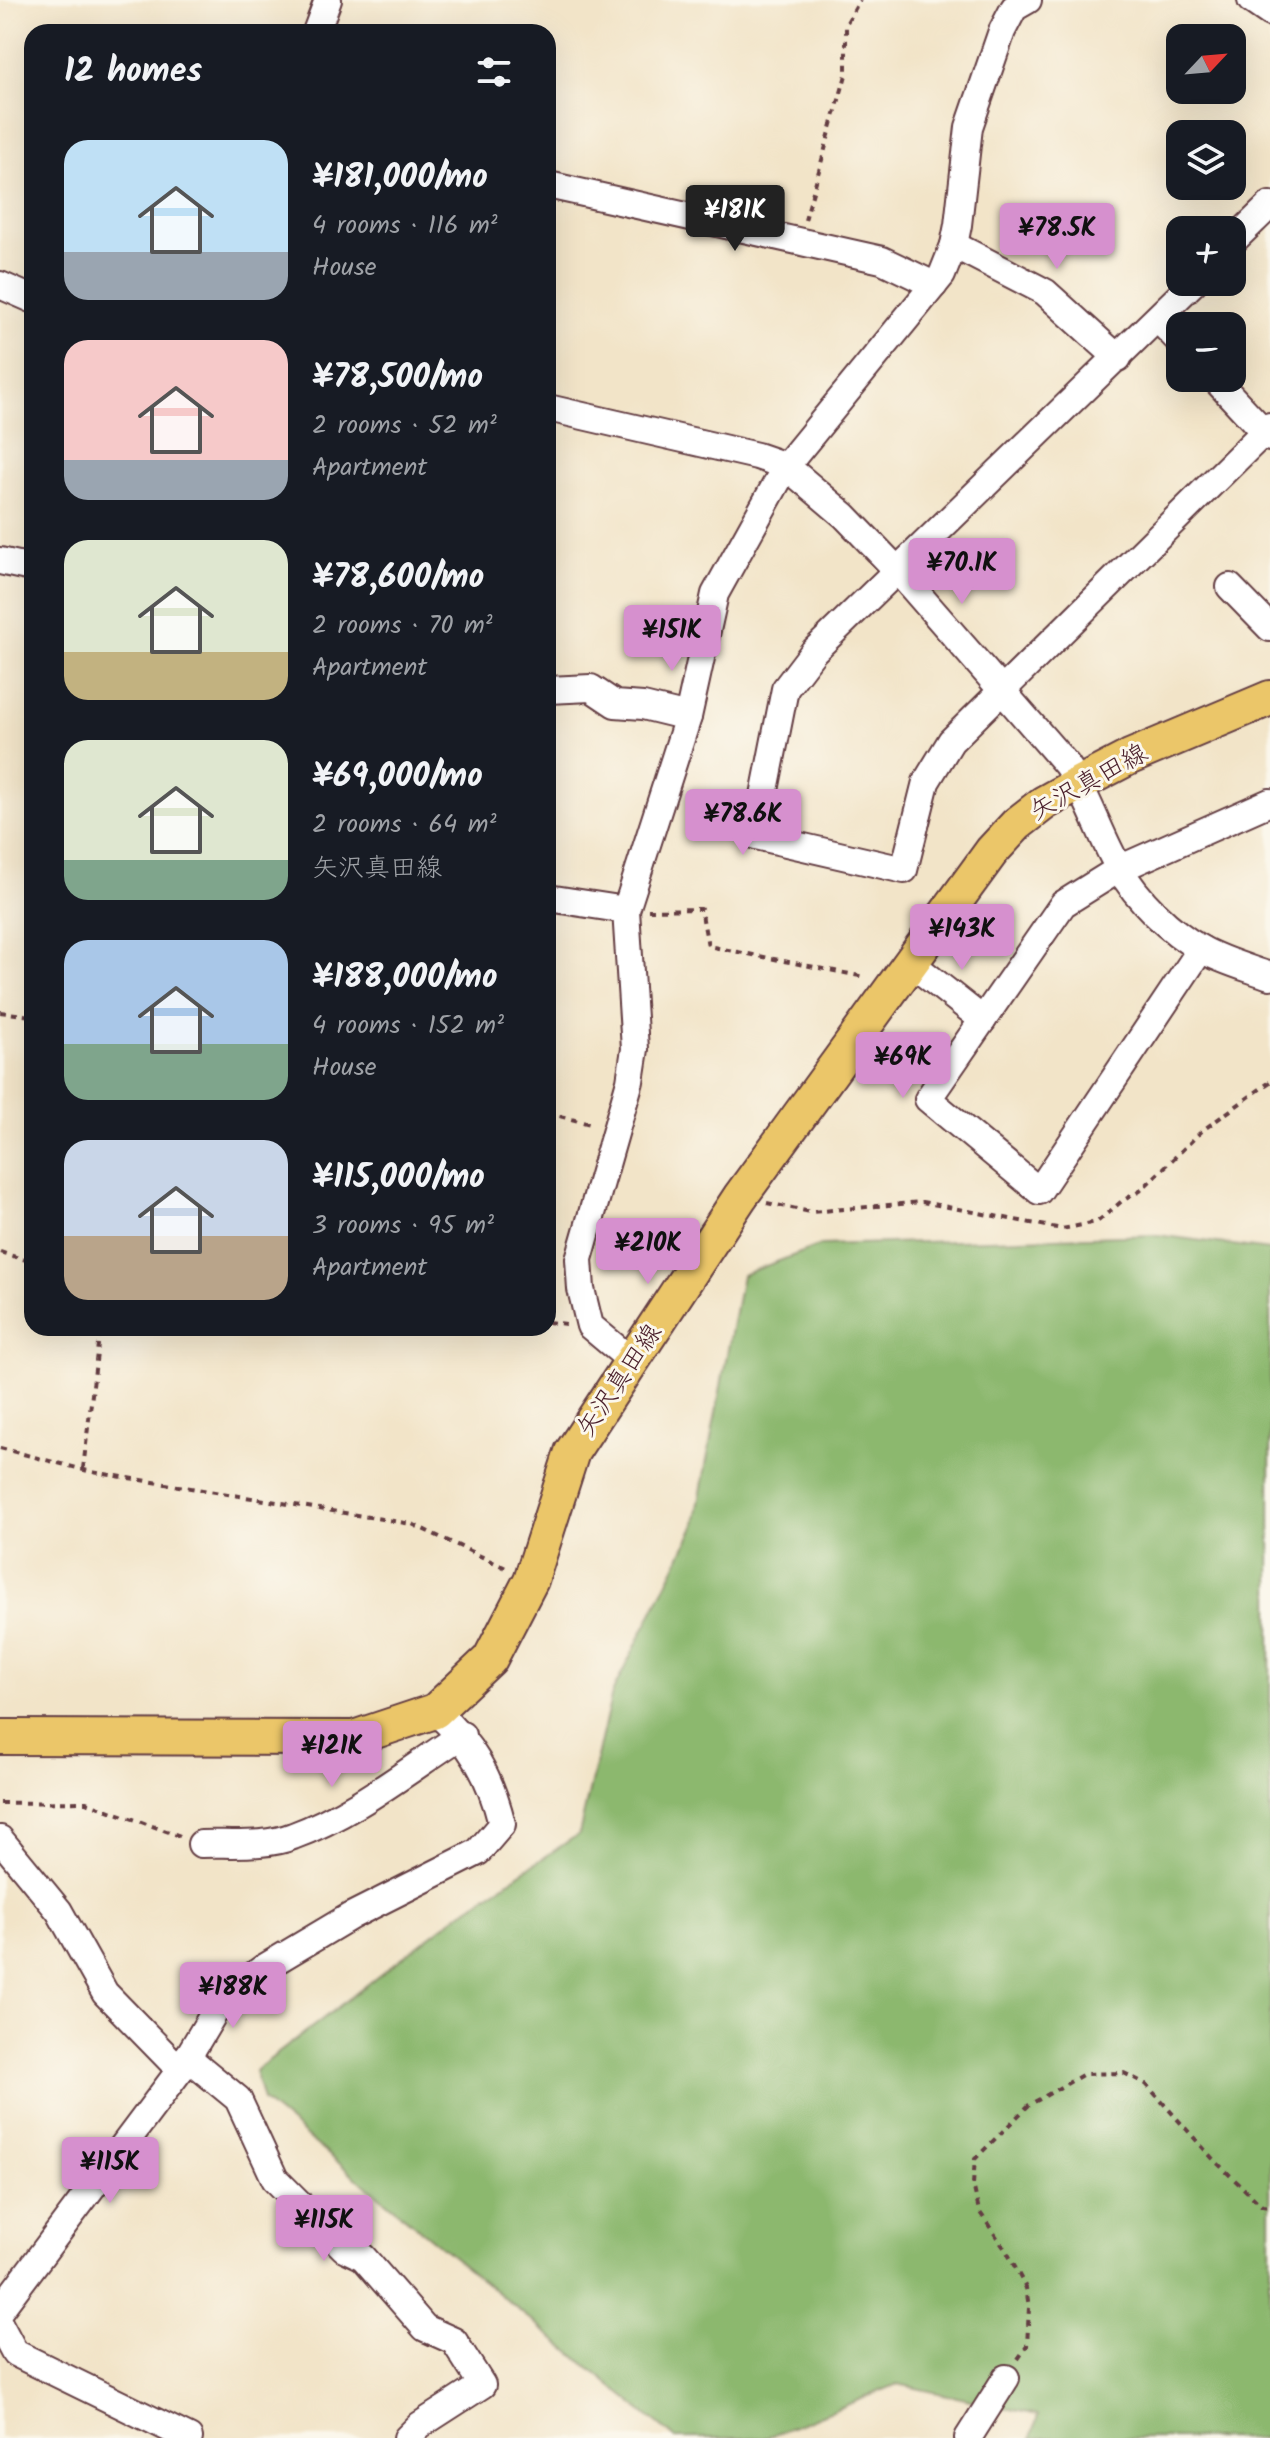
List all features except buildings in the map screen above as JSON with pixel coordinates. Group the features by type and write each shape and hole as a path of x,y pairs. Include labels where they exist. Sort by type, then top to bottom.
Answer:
{"main road":[{"name":"矢沢真田線","path":"0,1737 354,1738 435,1711 490,1659 531,1580 572,1452 740,1197 992,851 1017,824 1044,803 1080,783 1130,757 1270,698"}],"street":[{"path":"319,24 328,0"},
{"path":"633,1362 590,1326 579,1259 630,1081 635,1049 626,910 688,717 715,594 786,466 942,275 954,245 969,127 1002,31 1014,8 1027,0"},
{"path":"1251,0 1270,13"},
{"path":"556,187 882,260 934,285"},
{"path":"1246,228 1270,205"},
{"path":"954,245 1045,292 1118,358"},
{"path":"0,285 24,296"},
{"path":"1180,296 814,651 785,689 756,836 904,870 926,782 951,741 1268,432 1228,392"},
{"path":"1158,319 1166,327"},
{"path":"556,410 757,456 786,466 845,516 897,570 1080,783 1119,869 1141,897 1170,927 1201,949 1270,976"},
{"path":"0,561 24,566"},
{"path":"1230,587 1270,628"},
{"path":"556,690 591,688 615,704 643,706 688,717"},
{"path":"1201,949 1039,1191 928,1099 1063,904 1119,869 1270,802"},
{"path":"556,899 626,910"},
{"path":"903,973 983,1020"},
{"path":"0,2310 183,2064 223,1998 262,1969 351,1916 478,1852 502,1824 494,1794 462,1735 435,1711"},
{"path":"201,1844 291,1837 358,1803 462,1735"},
{"path":"0,1839 59,1911 105,1993 183,2064 238,2099 275,2179 344,2248 363,2257 425,2328 454,2341 482,2385 420,2425 407,2438"},
{"path":"0,2325 8,2360 173,2434"},
{"path":"968,2438 1006,2378"}],"path":[{"path":"799,241 846,75 846,24 860,0"},
{"path":"626,910 701,909 708,946 903,973"},
{"path":"0,1012 24,1015"},
{"path":"556,1115 615,1130"},
{"path":"0,1252 24,1260"},
{"path":"83,1470 99,1336"},
{"path":"0,1448 83,1470 412,1524 531,1580"},
{"path":"0,1803 86,1802 201,1844"},
{"path":"1006,2378 1027,2346 1028,2298 1007,2252 979,2211 973,2184 975,2159 1029,2105 1084,2074 1124,2073 1146,2084 1213,2159 1262,2206 1270,2207"}],"green space":[{"path":"1158,1235 1270,1250 1270,2438 1032,2438 1038,2415 898,2384 765,2438 675,2438 263,2101 255,2071 455,1917 579,1834 612,1693 694,1529 742,1275 821,1245"}]}
